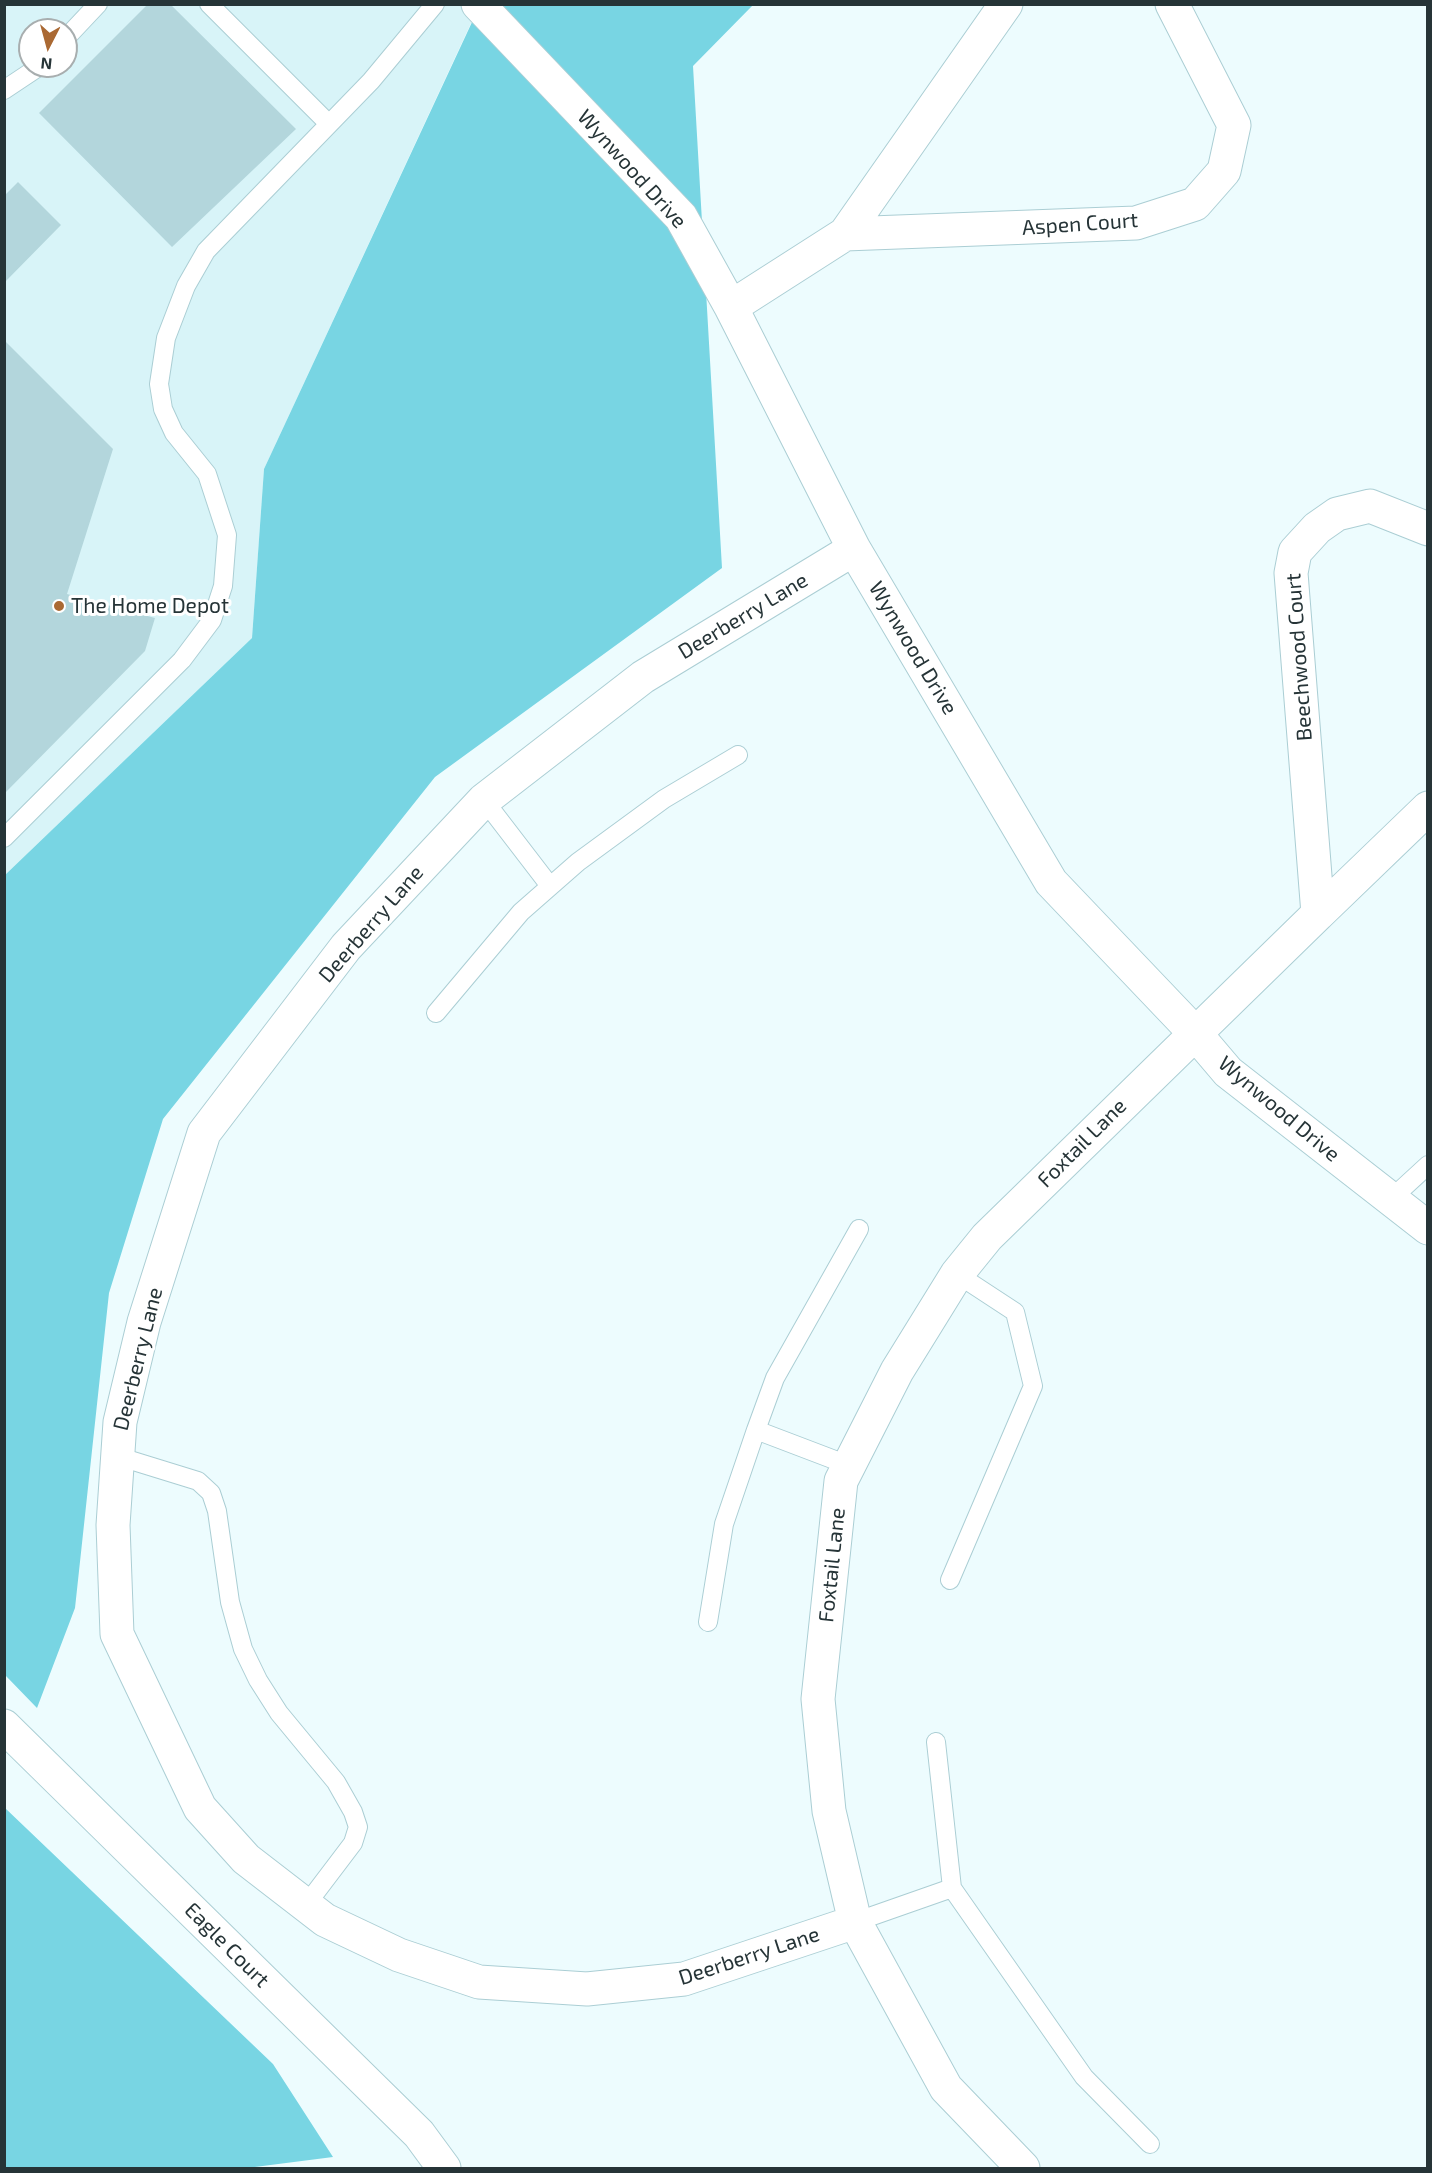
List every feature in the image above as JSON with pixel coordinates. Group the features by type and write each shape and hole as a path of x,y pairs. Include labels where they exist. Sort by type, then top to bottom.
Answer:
{"street":[{"name":"Wynwood Drive","path":"478,4 681,217 732,307 855,549 1051,882 1194,1032 1228,1072 1428,1228"},
{"path":"732,307 845,234 1006,4"},
{"name":"Aspen Court","path":"845,234 1136,223 1195,204 1224,171 1234,125 1172,4"},
{"name":"Beechwood Court","path":"1318,914 1291,573 1295,552 1317,528 1337,514 1370,507 1428,529"},
{"name":"Deerberry Lane","path":"855,549 643,677 484,800 346,947 204,1133 144,1322 120,1422 113,1525 117,1634 200,1808 246,1859 325,1920 399,1955 479,1982 587,1989 684,1979 855,1922"},
{"path":"1194,1032 1428,808"},
{"name":"Foxtail Lane","path":"1023,2169 946,2088 855,1922 829,1811 818,1699 840,1480 897,1371 957,1274 987,1238 1194,1032"},
{"name":"Eagle Court","path":"4,1726 419,2134 444,2169"}],"lane":[{"path":"78,25 98,4"},
{"path":"209,4 329,124"},
{"path":"4,838 182,660 212,620 223,586 227,535 207,474 174,433 163,409 159,384 166,338 186,286 206,250 371,81 435,4"},
{"path":"4,90 22,78"},
{"path":"436,1013 521,912 550,886 626,824 738,755"},
{"path":"484,800 550,886"},
{"path":"1391,1199 1428,1165"},
{"path":"708,1622 724,1524 775,1378 859,1229"},
{"path":"950,1580 1033,1386 1015,1312 957,1274"},
{"path":"756,1430 848,1465"},
{"path":"117,1456 198,1480 211,1493 217,1511 230,1602 243,1649 258,1680 279,1713 336,1782 353,1812 358,1827 353,1843 306,1905"},
{"path":"936,1742 952,1888 1084,2077 1150,2144"},
{"path":"855,1922 952,1888"}],"shaded area":[{"path":"5,5 475,5 478,8 264,469 252,638 5,875"},
{"path":"480,5 753,5 693,66 722,568 435,777 163,1119 109,1293 75,1608 37,1708 5,1675 5,875 252,638 264,469"},
{"path":"4,1807 273,2064 333,2157 247,2168 5,2168"}],"building":[{"path":"148,4 170,4 296,129 172,247 39,113 74,78 78,78 78,74"},
{"path":"18,182 61,225 4,283 4,196"},
{"name":"The Home Depot","path":"4,340 113,449 67,594 155,618 145,651 4,794"}],"place":[{"name":"The Home Depot","path":"59,606"}]}
